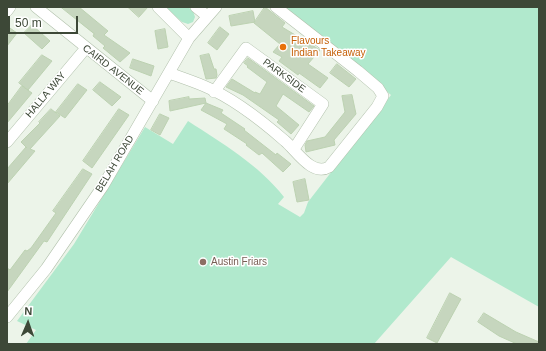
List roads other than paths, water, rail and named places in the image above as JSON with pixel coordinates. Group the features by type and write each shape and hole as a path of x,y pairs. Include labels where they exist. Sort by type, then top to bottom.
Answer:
{"street":[{"path":"7,11 10,7"},
{"name":"CAIRD AVENUE","path":"36,7 153,101"},
{"path":"158,7 189,38"},
{"path":"196,7 207,16"},
{"name":"BELAH ROAD","path":"7,317 46,269 103,186 189,38 216,7"},
{"path":"169,73 205,86 253,116 294,148 315,168 322,170 329,167 377,107 383,96 378,88 358,71 276,7"},
{"name":"HALLA WAY","path":"7,142 86,48"},
{"name":"PARKSIDE","path":"214,92 246,48 323,104 294,148"}],"place":[{"name":"Flavours Indian Takeaway","path":"283,47"},
{"name":"Austin Friars","path":"203,262"}]}
